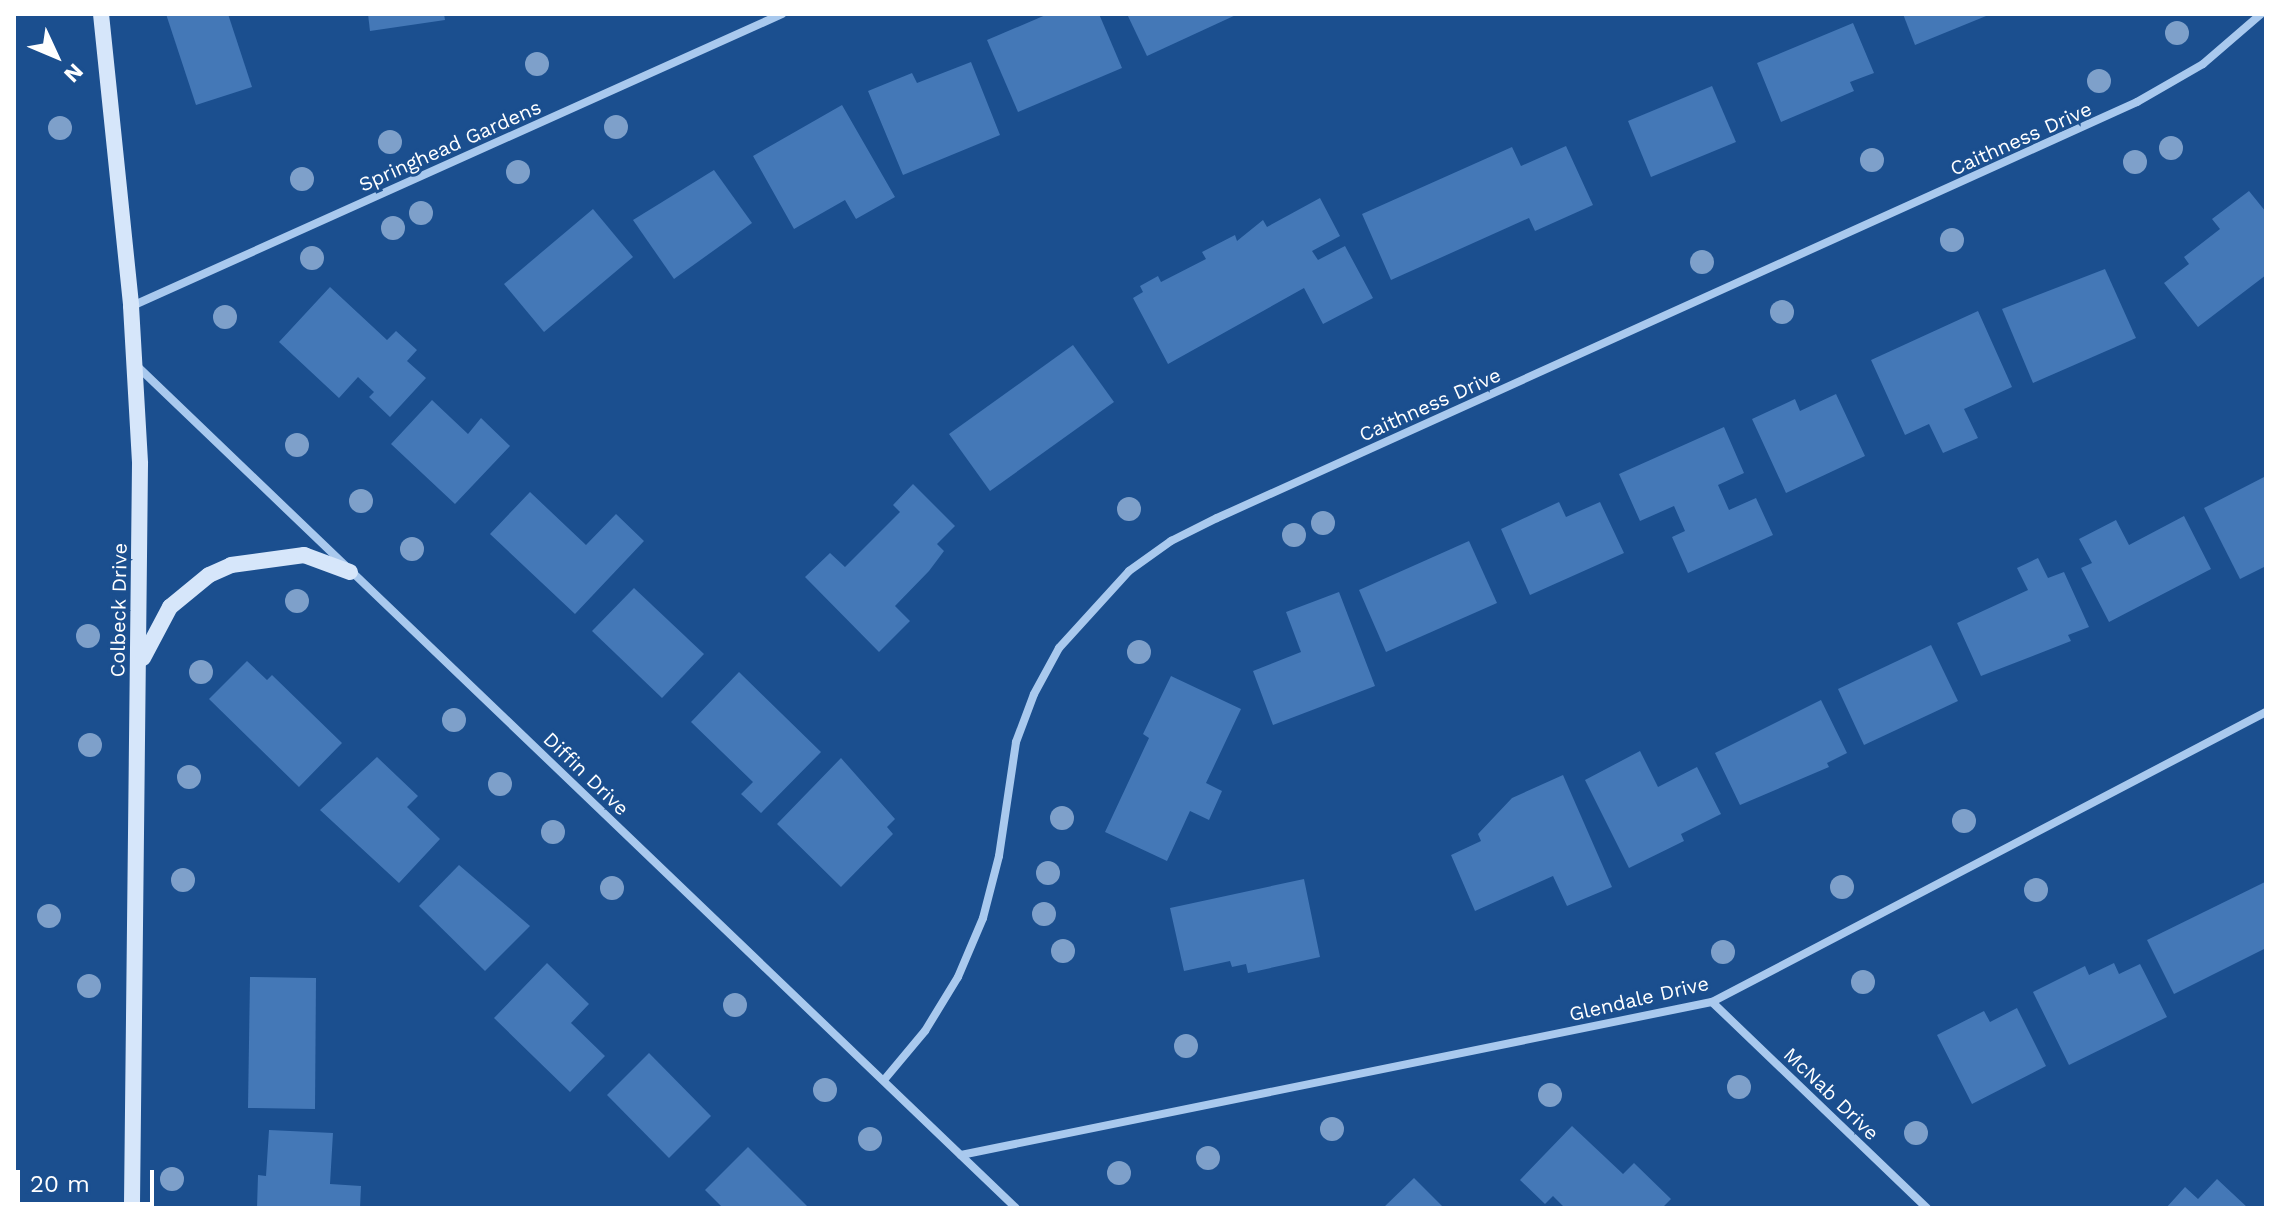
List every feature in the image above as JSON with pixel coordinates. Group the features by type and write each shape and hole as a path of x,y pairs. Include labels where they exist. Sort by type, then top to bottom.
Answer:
{"street":[{"name":"Colbeck Drive","path":"101,14 131,306 140,464 132,1208"},
{"name":"Springhead Gardens","path":"131,306 782,14"},
{"name":"Caithness Drive","path":"884,1080 950,990 983,918 999,856 1016,742 1034,694 1067,638 1129,571 1171,541 1217,518 2095,123 2203,64 2261,14"},
{"name":"Diffin Drive","path":"133,363 1016,1208"},
{"path":"138,704 144,649 156,626 209,575 279,555 329,561 350,572"},
{"name":"Glendale Drive","path":"961,1155 1712,1002 2266,712"},
{"name":"McNab Drive","path":"1712,1002 1927,1208"}],"building":[{"path":"166,14 228,14 252,87 196,105"},
{"path":"368,14 444,14 445,20 370,31"},
{"path":"1048,14 1099,14 1122,68 1018,112 987,40"},
{"path":"1127,14 1238,14 1147,56"},
{"path":"1903,14 1991,14 1915,45"},
{"path":"1853,23 1874,73 1850,82 1854,91 1781,122 1757,63"},
{"path":"971,62 1000,135 903,175 868,91 912,73 917,83"},
{"path":"1712,86 1736,142 1651,177 1628,121"},
{"path":"842,105 895,197 856,219 845,200 794,229 753,156"},
{"path":"1566,146 1593,205 1535,231 1529,218 1391,280 1362,214 1512,147 1521,166"},
{"path":"714,170 752,223 674,279 633,220"},
{"path":"2249,191 2266,212 2266,275 2198,327 2164,283 2189,264 2184,257 2220,229 2212,219"},
{"path":"1320,198 1340,236 1312,251 1318,260 1345,246 1373,298 1323,324 1304,288 1168,364 1133,298 1143,292 1140,286 1158,276 1161,282 1206,259 1202,252 1235,235 1237,241 1263,220 1267,227"},
{"path":"593,209 633,257 544,332 504,284"},
{"path":"2105,269 2136,338 2033,383 2002,309"},
{"path":"330,287 387,340 396,331 417,350 407,361 426,378 390,417 369,397 374,392 358,377 339,398 279,342"},
{"path":"1978,311 2012,387 1964,409 1978,438 1943,453 1929,424 1905,435 1871,360"},
{"path":"1073,345 1114,402 990,491 949,434"},
{"path":"1836,394 1865,456 1786,493 1752,419 1795,399 1800,411"},
{"path":"432,400 468,434 481,418 510,446 455,504 391,444"},
{"path":"1724,427 1744,473 1718,485 1729,510 1756,498 1773,535 1688,573 1672,537 1685,531 1674,506 1640,521 1619,474"},
{"path":"2266,476 2266,566 2240,579 2204,508"},
{"path":"913,484 955,526 937,544 944,551 929,571 895,606 910,621 879,652 805,577 830,553 845,567 900,512 893,505"},
{"path":"530,492 586,545 616,514 644,541 575,614 490,534"},
{"path":"1559,502 1566,517 1600,502 1624,553 1530,595 1501,529"},
{"path":"2184,516 2211,569 2109,622 2081,568 2092,563 2079,539 2116,520 2129,545"},
{"path":"1469,541 1497,603 1386,652 1359,590"},
{"path":"2038,558 2048,578 2064,572 2089,627 2068,635 2071,641 1981,676 1957,623 2028,590 2017,568"},
{"path":"634,588 704,654 662,698 592,631"},
{"path":"1339,592 1375,686 1273,725 1253,671 1301,652 1286,612"},
{"path":"1931,645 1958,701 1864,745 1838,689"},
{"path":"247,661 267,680 272,675 342,743 299,787 209,699"},
{"path":"739,672 821,752 761,813 741,794 753,782 691,722"},
{"path":"1171,676 1241,709 1206,783 1222,791 1209,820 1190,811 1167,861 1105,832 1149,738 1143,734"},
{"path":"1821,700 1847,753 1827,763 1829,767 1740,805 1715,753"},
{"path":"1640,751 1658,787 1697,767 1721,814 1681,834 1684,841 1629,868 1585,780"},
{"path":"377,757 418,796 407,807 440,839 399,883 320,810"},
{"path":"841,758 895,819 887,827 893,834 841,887 777,824"},
{"path":"1563,775 1612,887 1567,906 1553,876 1475,911 1451,855 1481,841 1478,834 1512,798"},
{"path":"459,865 530,926 485,971 419,906"},
{"path":"1304,879 1320,957 1248,973 1246,964 1232,967 1230,961 1184,971 1170,908"},
{"path":"2265,882 2266,948 2174,994 2147,940"},
{"path":"547,963 589,1004 571,1023 605,1056 570,1092 494,1018"},
{"path":"2114,963 2119,974 2140,964 2167,1017 2069,1065 2033,992 2085,966 2089,975"},
{"path":"250,977 316,978 315,1109 248,1108"},
{"path":"2017,1008 2046,1066 1972,1104 1937,1035 1984,1011 1990,1022"},
{"path":"649,1053 711,1116 669,1158 607,1095"},
{"path":"1572,1126 1623,1174 1634,1163 1671,1199 1662,1208 1565,1208 1553,1196 1545,1204 1520,1180"},
{"path":"269,1130 333,1133 330,1184 361,1186 360,1208 257,1208 258,1175 266,1176"},
{"path":"748,1147 809,1208 723,1208 705,1190"},
{"path":"1414,1178 1444,1208 1383,1208"},
{"path":"2217,1179 2248,1208 2166,1208 2185,1187 2198,1199"}]}
